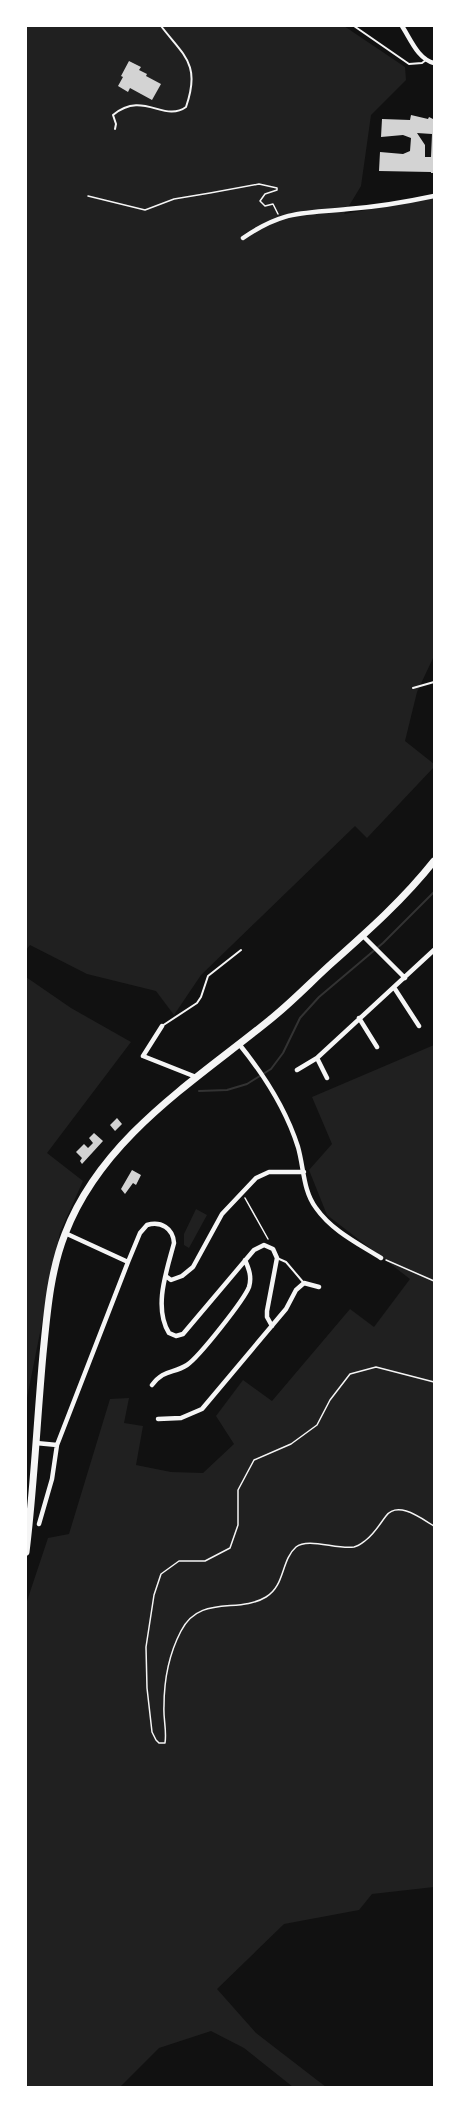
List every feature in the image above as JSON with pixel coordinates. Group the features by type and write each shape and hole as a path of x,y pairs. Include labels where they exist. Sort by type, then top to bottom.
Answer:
{"main road":[{"path":"26,1552 29,1476 35,1443 49,1294 65,1233 74,1214 101,1169 127,1138 169,1099 274,1016 363,936 435,861"}],"street":[{"path":"402,26 426,60 435,63"},
{"path":"243,238 259,227 292,214 348,209 435,196"},
{"path":"363,936 405,978"},
{"path":"297,1070 317,1058 435,950"},
{"path":"395,989 419,1026"},
{"path":"359,1018 377,1047"},
{"path":"162,1026 142,1056 197,1077"},
{"path":"239,1044 266,1079 290,1125 304,1172 307,1193 316,1209 338,1230 381,1258"},
{"path":"317,1058 327,1078"},
{"path":"167,1277 171,1280 177,1279 193,1267 222,1214 256,1178 269,1172 304,1172"},
{"path":"39,1524 52,1479 57,1445 143,1228 156,1223 167,1228 173,1236 174,1243 162,1299 163,1317 169,1333 180,1336 245,1260 264,1245 270,1247 277,1258 267,1311 267,1317 272,1326"},
{"path":"65,1233 128,1262"},
{"path":"152,1385 164,1373 181,1369 195,1359 246,1294 250,1269 245,1260"},
{"path":"158,1419 181,1418 202,1409 286,1309 296,1290 304,1284 319,1287"},
{"path":"35,1443 57,1445"}],"lane":[{"path":"115,129 113,115 133,105 143,104 163,111 176,111 186,107 190,84 189,59 161,26"},
{"path":"354,26 409,64 422,63 426,60"},
{"path":"412,688 435,682"},
{"path":"162,1026 197,1002 208,976 241,950"},
{"path":"277,1258 286,1262 304,1284"}],"path":[{"path":"88,196 145,210 174,199 259,184 277,188 265,194 260,201 265,206 273,204 276,206 278,218"},
{"path":"242,1192 263,1229 270,1247"},
{"path":"381,1258 435,1281"},
{"path":"435,1382 376,1366 350,1374 330,1400 317,1425 291,1444 254,1460 238,1490 238,1525 230,1548 205,1561 179,1561 161,1574 154,1595 146,1647 147,1688 152,1732 156,1740 165,1743 166,1669 182,1629 195,1616 208,1607 250,1604 268,1596 278,1587 295,1548 303,1543 336,1548 357,1547 373,1534 387,1514 398,1509 435,1526"}],"shaded area":[{"path":"26,26 344,26 405,67 406,80 371,115 361,186 344,214 434,198 434,656 417,692 405,741 434,764 434,767 367,838 355,826 201,975 174,1015 156,991 87,974 30,945 26,950"},
{"path":"26,977 71,1008 131,1042 47,1153 83,1181 60,1232 26,1403"},
{"path":"434,1045 434,1887 372,1894 359,1910 284,1924 217,1989 256,2033 326,2087 293,2087 244,2048 211,2031 159,2048 120,2087 26,2088 26,1604 48,1538 69,1534 110,1399 129,1398 124,1423 143,1426 136,1465 171,1472 203,1473 234,1444 216,1416 243,1380 272,1401 350,1309 374,1327 410,1279 327,1215 309,1170 332,1144 312,1097"},
{"path":"196,1209 207,1215 189,1248 184,1245 184,1234"}],"building":[{"path":"129,61 141,67 139,70 147,74 146,76 161,84 152,100 130,88 128,92 118,86"},
{"path":"411,115 428,119 429,117 433,119 434,116 434,173 379,171 380,152 403,154 410,151 411,138 403,135 381,137 382,119 410,120","holes":["417,133 432,134 431,157 425,157 425,145"]},
{"path":"117,1118 122,1124 115,1131 110,1125"},
{"path":"94,1133 103,1141 82,1164 80,1161 82,1158 76,1152 84,1144 88,1148 93,1143 89,1138"},
{"path":"132,1170 141,1175 136,1185 133,1183 125,1194 121,1189"}],"waterway":[{"path":"199,1091 227,1090 247,1084 271,1069 283,1053 300,1018 319,997 383,943 434,892"}]}
